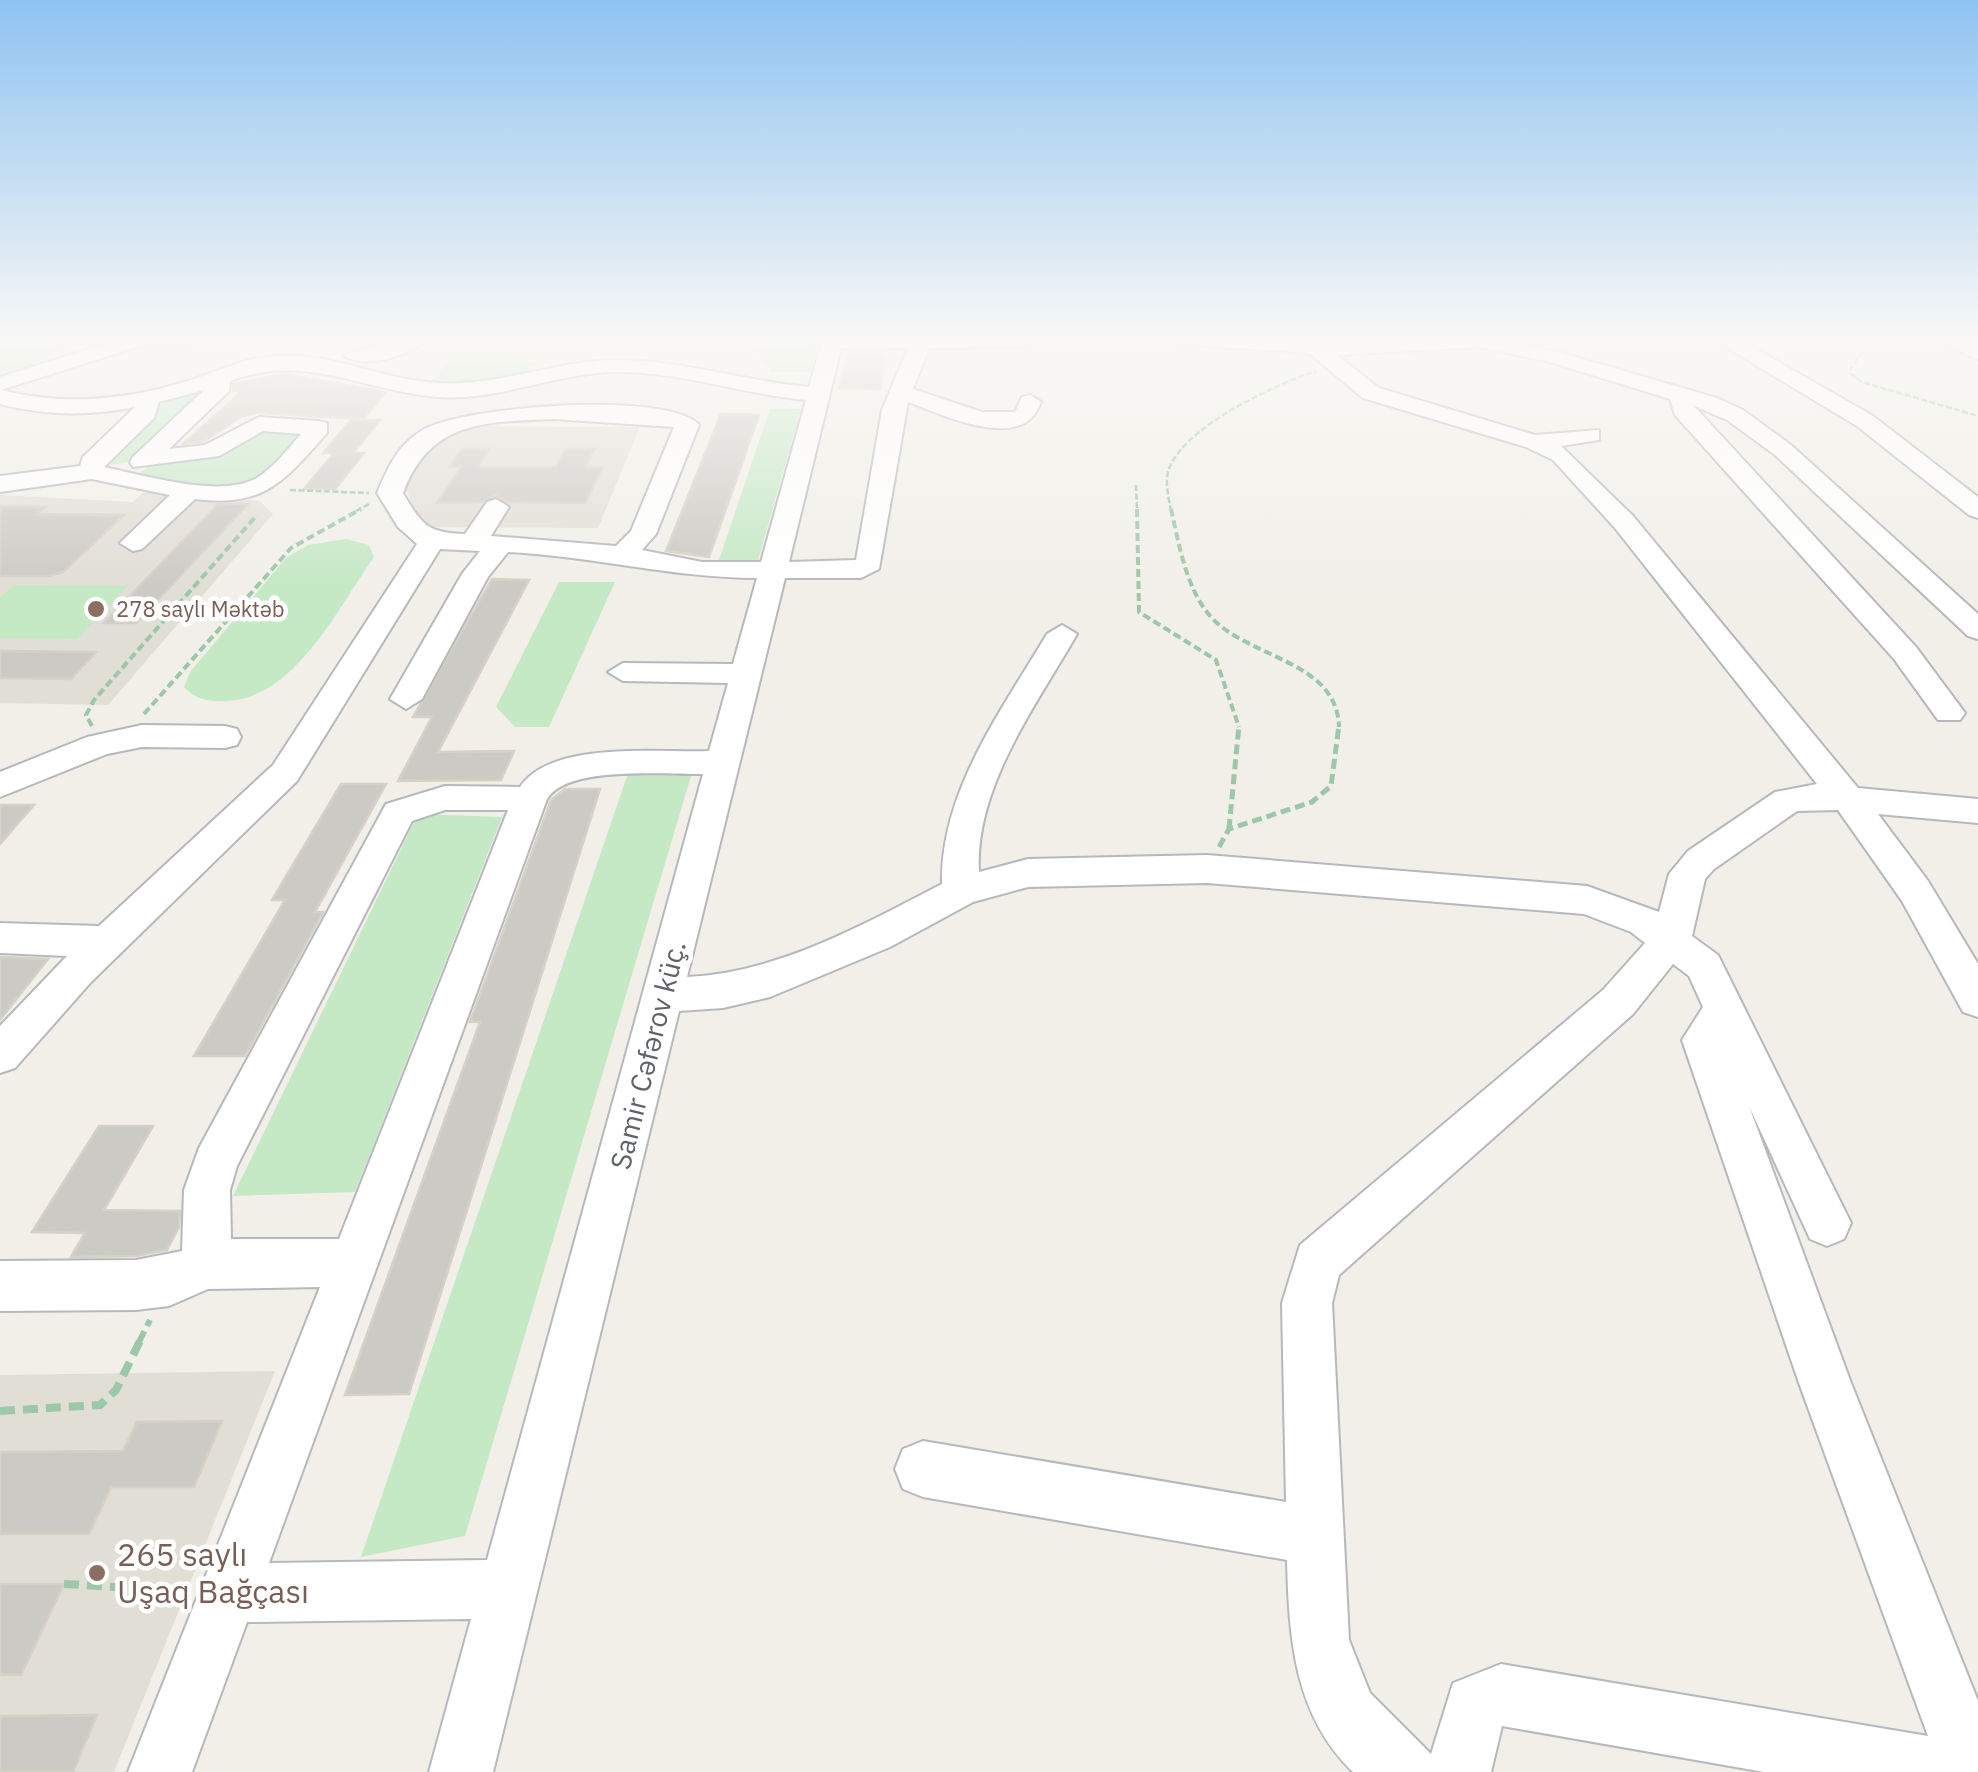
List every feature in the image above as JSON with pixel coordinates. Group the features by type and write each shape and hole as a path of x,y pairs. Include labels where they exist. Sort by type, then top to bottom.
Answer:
{"street":[{"path":"92,472 92,462 137,421"},
{"path":"118,476 148,458 186,421"},
{"path":"473,421 417,442 391,480 390,493 420,536 434,541 566,548 677,568 773,572 861,570 869,562 893,421"},
{"path":"622,556 643,534 687,425 679,421"},
{"name":"Samir Cəfərov küç.","path":"461,1772 744,674 814,421"},
{"path":"971,421 984,440"},
{"path":"1463,421 1557,451 1624,522 1848,799 1915,891 1978,1000"},
{"path":"1693,421 1905,652 1948,713"},
{"path":"1742,421 1783,450 1978,630"},
{"path":"1864,421 1978,510"},
{"path":"0,484 92,472 190,490 232,492 257,488 268,482 317,426 259,424 211,451 148,458"},
{"path":"1534,442 1591,435"},
{"path":"133,543 190,490"},
{"path":"406,700 476,574 496,507"},
{"path":"0,1055 107,942 285,773 410,570 434,541"},
{"path":"961,891 956,864 987,768 1062,634"},
{"path":"623,672 744,674"},
{"path":"0,786 99,746 142,736 226,737"},
{"path":"160,1772 530,799 542,780 576,766 722,762"},
{"path":"1406,1772 1381,1756 1346,1720 1325,1673 1319,1640 1306,1303 1317,1262 1618,1002 1672,938 1688,874 1700,860 1787,800 1815,796 1978,811"},
{"path":"187,1273 215,1163 398,813 414,803 436,798 530,799"},
{"path":"664,995 723,992 756,985 876,936 961,891 1028,873 1207,869 1588,900 1618,908 1672,938 1704,966 1827,1223"},
{"path":"0,938 107,942"},
{"path":"1458,1772 1475,1705 1501,1695 1939,1770 1967,1754 1825,1383 1703,1040 1714,1020 1730,1016"},
{"path":"0,1286 356,1263"},
{"path":"923,1470 1314,1536"},
{"path":"231,1593 509,1589"}],"path":[{"path":"1222,421 1183,447 1168,468 1168,490 1190,586 1213,620 1243,643 1316,678 1336,700 1338,728 1331,786 1312,802 1229,829"},
{"path":"1136,485 1139,612 1216,660 1239,724 1229,829 1207,869"},
{"path":"257,488 390,493"},
{"path":"99,746 144,713 291,548 390,493"},
{"path":"99,746 100,736 86,715 94,700 258,514"},
{"path":"0,1411 100,1405 116,1390 187,1273"},
{"path":"64,1584 231,1593"}],"shaded area":[{"path":"481,426 640,427 598,528 423,527 404,485 443,436"},
{"name":"278 saylı Məktəb","path":"147,489 260,501 273,514 108,705 0,703 0,495 133,502"},
{"name":"265 saylı Uşaq Bağçası","path":"275,1371 114,1772 0,1772 0,1375"}],"green space":[{"path":"147,421 178,421 134,461 110,465"},
{"path":"766,421 798,421 757,564 718,563"},
{"path":"254,429 304,430 252,485 218,489 138,474 153,463"},
{"path":"346,539 369,545 374,557 330,624 294,668 251,696 227,701 204,699 184,687 190,672 286,558 308,545"},
{"path":"559,582 615,582 549,727 515,727 496,707"},
{"path":"14,585 127,586 77,639 0,638 0,598"},
{"path":"627,776 691,776 465,1536 361,1557"},
{"path":"418,814 502,817 355,1192 233,1196"}],"building":[{"path":"209,421 236,421 204,441 183,444"},
{"path":"350,421 379,421 353,453 323,453"},
{"path":"718,421 757,421 709,557 666,551"},
{"path":"462,449 489,449 478,467 556,467 566,449 594,449 585,468 602,468 585,503 508,502 495,495 483,502 437,503 461,467 449,467"},
{"path":"334,453 364,453 335,489 304,489"},
{"path":"218,504 248,504 136,623 104,623"},
{"path":"0,507 45,507 37,514 124,515 63,572 48,576 0,576"},
{"path":"492,579 529,580 438,752 514,751 501,780 398,781 432,717 413,717"},
{"path":"0,651 96,652 71,679 0,678"},
{"path":"341,784 386,784 315,912 323,912 245,1056 194,1056 285,900 272,900"},
{"path":"565,789 600,789 409,1394 345,1395 480,1022 470,1022 551,800"},
{"path":"0,805 34,805 0,844"},
{"path":"0,957 48,959 0,1020"},
{"path":"99,1126 153,1126 104,1210 180,1211 179,1227 167,1250 136,1256 71,1257 85,1233 32,1232"},
{"path":"222,1421 194,1487 111,1487 89,1534 0,1534 0,1452 123,1451 137,1422"},
{"path":"0,1584 64,1584 21,1675 0,1675"},
{"path":"97,1715 73,1772 0,1772 0,1716"}],"place":[{"name":"278 saylı Məktəb","path":"96,609"},
{"name":"265 saylı Uşaq Bağçası","path":"97,1573"}]}
